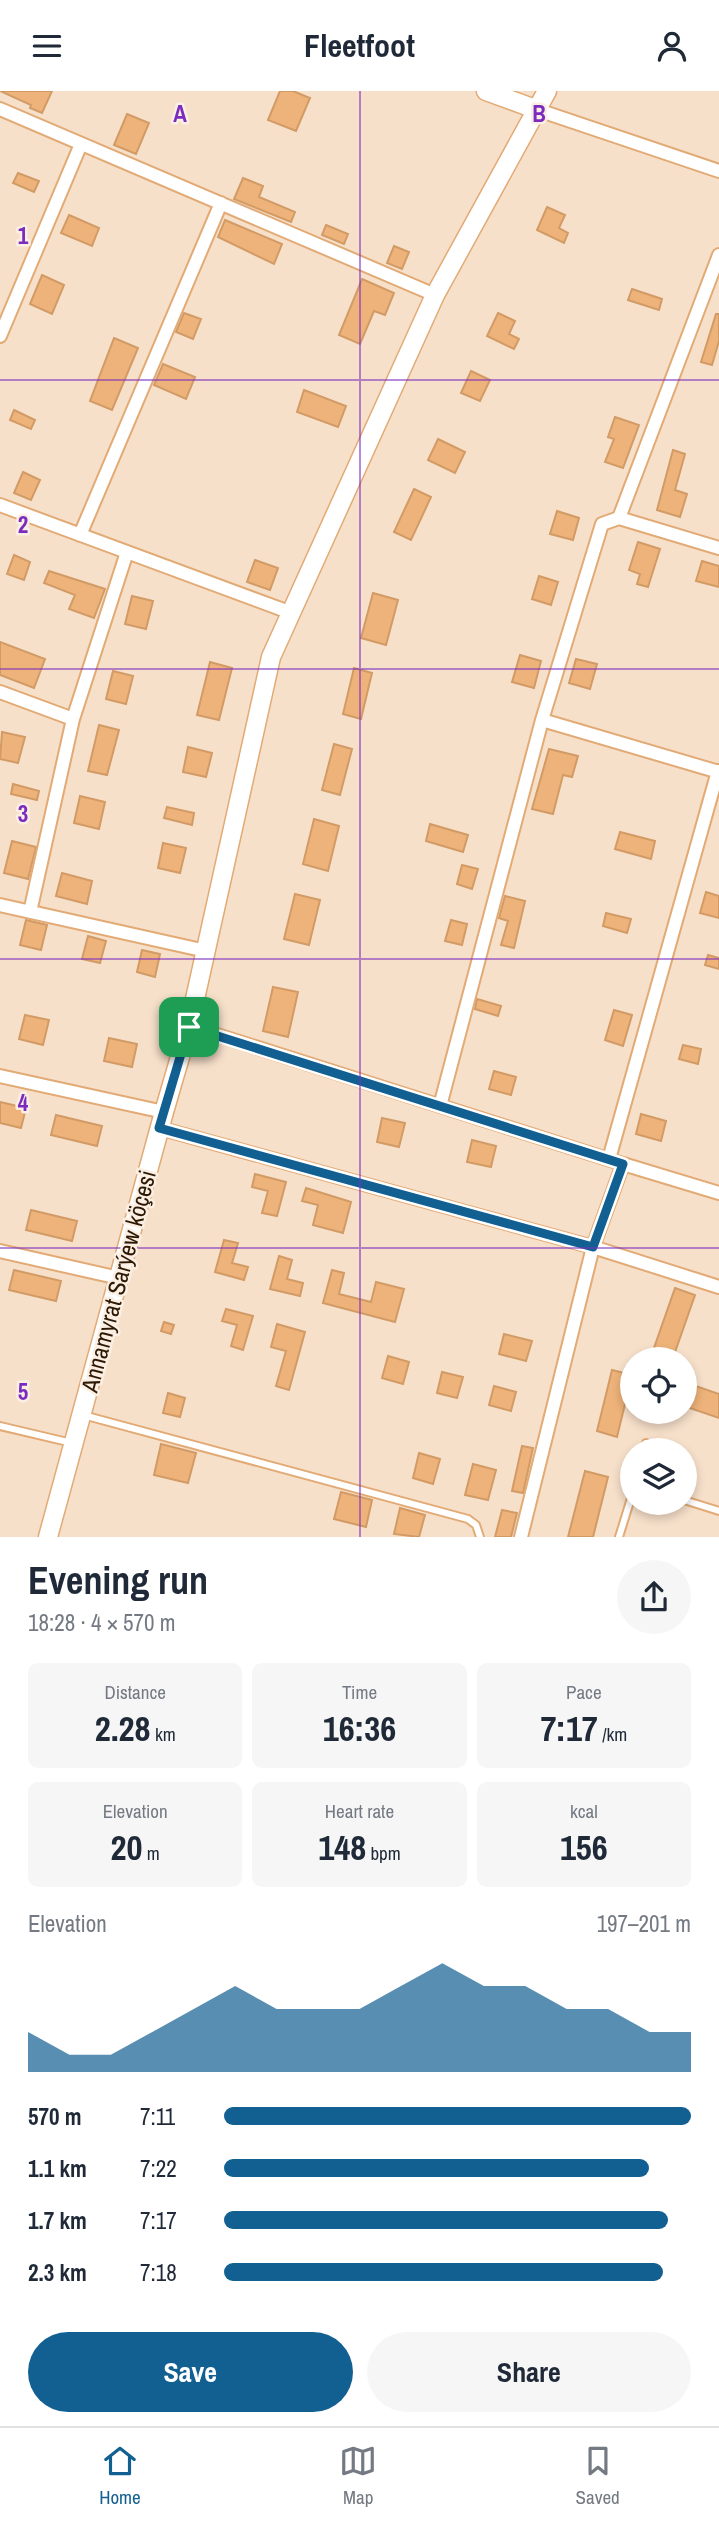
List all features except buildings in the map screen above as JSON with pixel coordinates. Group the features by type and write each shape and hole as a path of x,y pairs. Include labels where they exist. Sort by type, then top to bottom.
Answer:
{"street":[{"path":"486,91 719,171"},
{"name":"Annamyrat Sarýew köçesi","path":"48,1537 161,1120 189,1027 271,657 289,612 435,295 547,91"},
{"path":"0,109 435,295"},
{"path":"0,335 81,144"},
{"path":"80,535 221,203"},
{"path":"619,518 719,255"},
{"path":"0,505 289,612"},
{"path":"440,1106 542,720 602,524 619,518 719,548"},
{"path":"30,912 73,719 128,552"},
{"path":"0,692 73,719"},
{"path":"542,720 719,771 609,1159"},
{"path":"0,905 206,951"},
{"path":"189,1027 719,1192"},
{"path":"0,1076 161,1120 593,1247 719,1287"},
{"path":"521,1537 593,1247 623,1164"},
{"path":"0,1251 118,1278"}],"lane":[{"path":"82,1415 468,1519 476,1525 480,1537"},
{"path":"0,1426 74,1444"},
{"path":"697,1504 719,1511"},
{"path":"618,1537 625,1515"}],"route":[{"path":"189,1027 623,1164 593,1247 159,1128 189,1027"}]}
